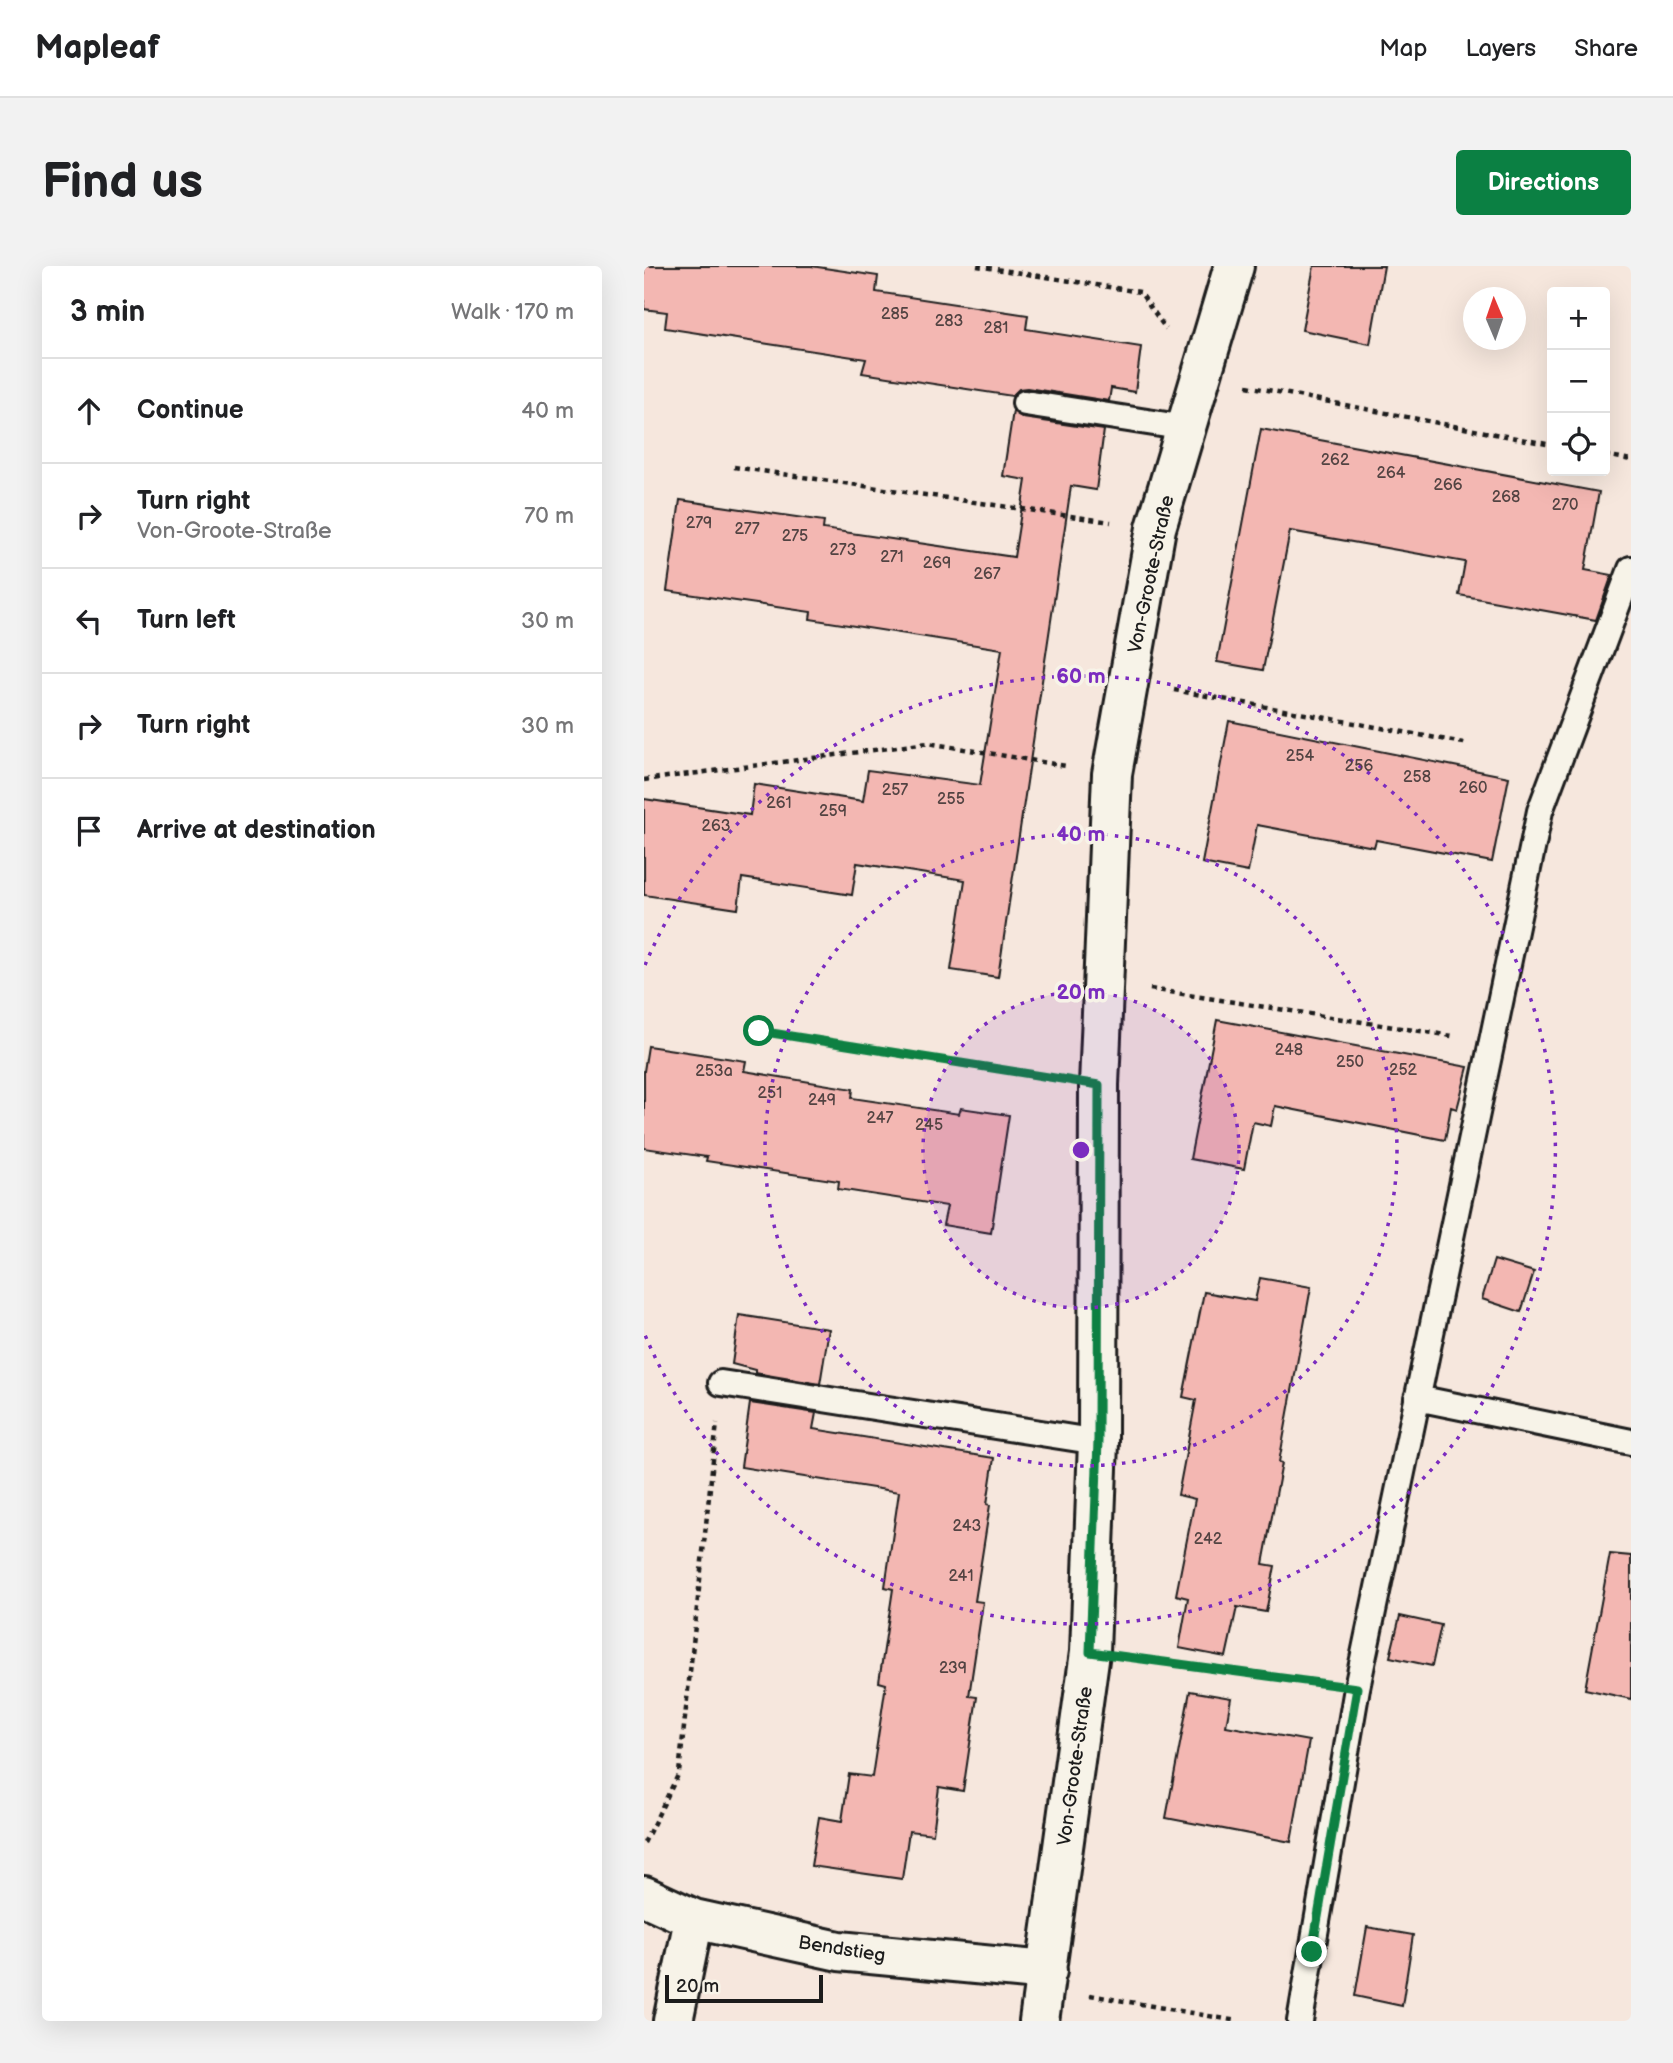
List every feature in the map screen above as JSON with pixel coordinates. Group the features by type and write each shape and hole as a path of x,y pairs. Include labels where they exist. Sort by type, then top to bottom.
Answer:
{"street":[{"name":"Von-Groote-Straße","path":"1044,1993 1090,1652 1098,1441 1099,1085 1112,774 1156,528 1234,266"},
{"name":"Bendstieg","path":"644,1896 694,1919 1044,1993"},
{"path":"673,2021 694,1919"}],"lane":[{"path":"1025,402 1186,428"},
{"path":"1300,2021 1357,1688 1540,811 1631,569"},
{"path":"721,1383 1098,1441"},
{"path":"1417,1398 1631,1443"}],"path":[{"path":"977,266 1140,292 1201,377 1547,444"},
{"path":"1610,456 1631,460"},
{"path":"734,467 1156,528"},
{"path":"1129,681 1469,744"},
{"path":"644,780 928,743 1112,774"},
{"path":"1104,982 1491,1042"},
{"path":"759,1031 1099,1085"},
{"path":"644,1843 679,1773 721,1383"},
{"path":"1090,1652 1357,1688"},
{"path":"1044,1993 1237,2021"}],"building":[{"path":"644,266 811,266 878,276 876,292 1028,315 1026,329 1141,347 1135,392 1111,388 1109,401 1027,388 1019,389 1012,396 862,373 866,359 665,328 667,312 644,309"},
{"path":"1314,266 1384,266 1370,344 1302,330"},
{"path":"1013,411 1023,418 1104,430 1096,490 1071,486 998,977 951,970 965,880 857,863 852,895 742,878 738,909 644,895 644,799 750,815 754,784 863,801 868,770 980,785 1002,649 810,619 811,612 667,591 680,500 824,521 823,529 1014,557 1026,480 1003,476"},
{"path":"1261,429 1599,492 1585,570 1612,575 1596,620 1459,595 1465,562 1290,531 1263,670 1217,662"},
{"path":"1229,721 1509,777 1492,862 1376,840 1374,847 1257,825 1248,872 1202,863"},
{"path":"1217,1020 1468,1067 1457,1109 1451,1107 1445,1140 1275,1106 1271,1126 1253,1122 1244,1169 1190,1159"},
{"path":"648,1046 746,1061 744,1071 853,1089 852,1098 959,1114 961,1108 1009,1115 991,1233 943,1225 947,1206 838,1189 839,1181 706,1161 707,1157 644,1148 644,1071"},
{"path":"1494,1260 1534,1272 1521,1312 1482,1299"},
{"path":"1260,1278 1311,1287 1263,1564 1275,1566 1266,1612 1237,1607 1226,1657 1179,1648 1188,1598 1176,1595 1195,1499 1178,1495 1196,1400 1183,1397 1204,1292 1255,1301"},
{"path":"739,1315 829,1329 820,1384 755,1373 755,1370 732,1364"},
{"path":"750,1403 816,1413 813,1429 994,1458 987,1504 990,1505 975,1601 983,1602 969,1696 977,1697 963,1791 939,1787 933,1834 909,1831 902,1879 811,1866 819,1817 842,1821 849,1774 872,1777 886,1684 879,1682 893,1589 885,1587 899,1492 741,1467"},
{"path":"1610,1554 1631,1556 1631,1699 1585,1689"},
{"path":"1400,1616 1441,1625 1432,1666 1390,1657"},
{"path":"1190,1691 1231,1698 1226,1726 1309,1741 1291,1842 1166,1818"},
{"path":"1367,1927 1413,1935 1402,2006 1355,1996"}],"route":[{"path":"759,1031 1099,1085 1098,1441 1090,1652 1357,1688 1312,1952"}]}
